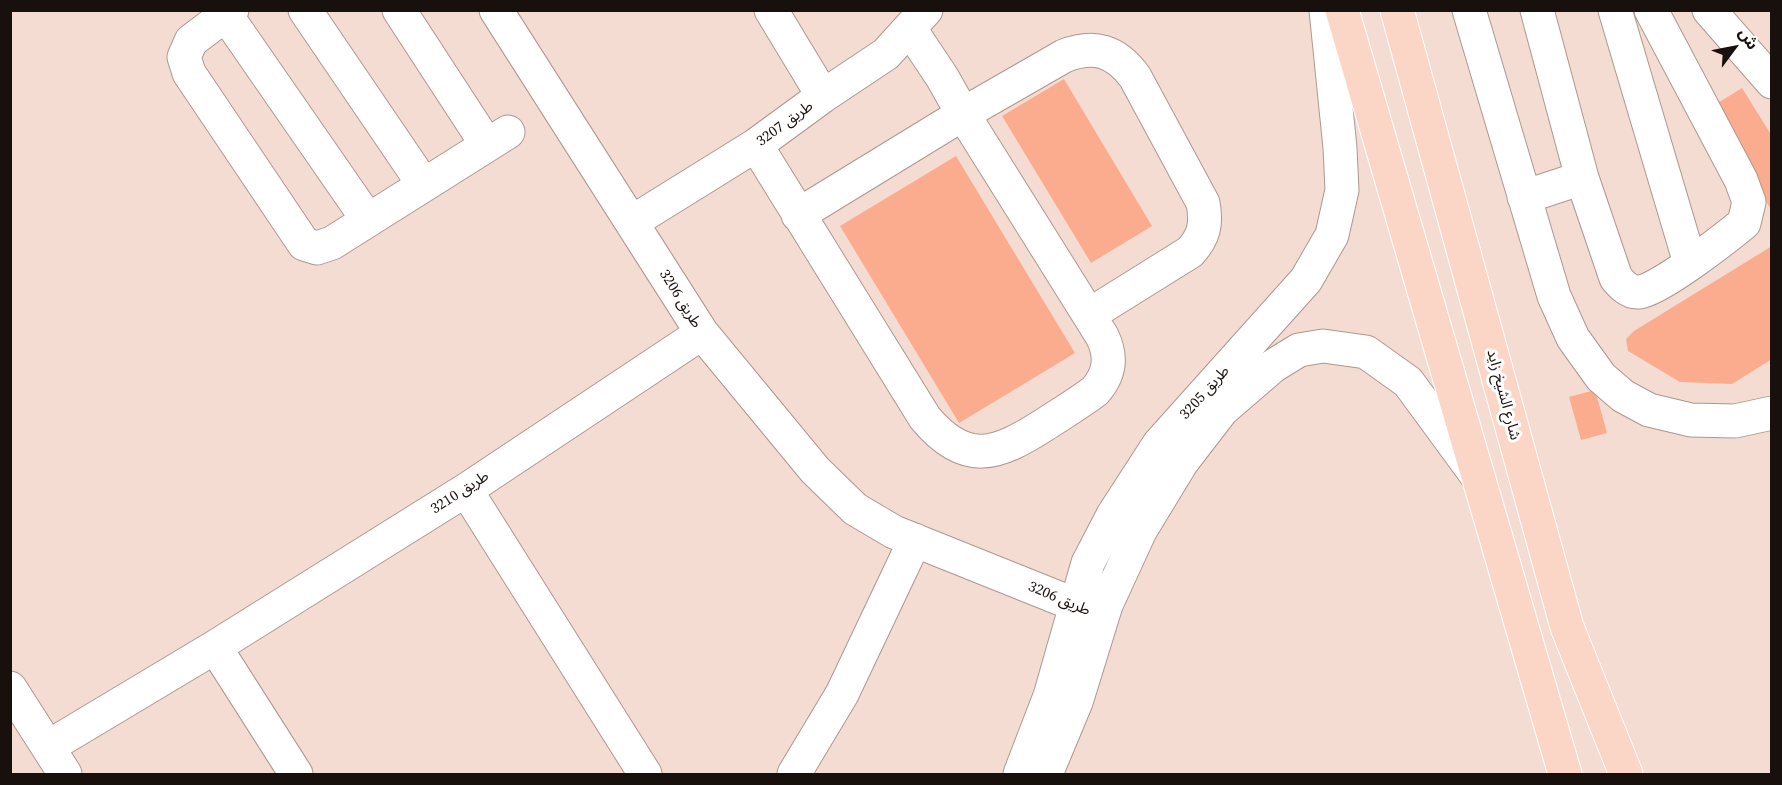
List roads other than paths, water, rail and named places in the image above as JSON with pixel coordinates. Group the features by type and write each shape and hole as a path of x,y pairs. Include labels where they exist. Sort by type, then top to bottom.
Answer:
{"main road":[{"path":"1342,10 1565,774"},
{"name":"شارع الشيخ زايد","path":"1398,10 1567,627 1626,774"}],"street":[{"path":"305,10 424,185"},
{"path":"368,220 229,13 191,41 184,57 189,73 304,244 317,248 332,243 498,138 399,10"},
{"name":"طريق 3206","path":"496,10 702,333 815,471 855,509 894,532 1089,612"},
{"path":"771,10 823,96"},
{"name":"طريق 3205","path":"1046,774 1076,702 1089,612 1088,563 1113,515 1159,444 1306,280 1332,235 1342,190 1341,148 1326,10"},
{"path":"1469,10 1554,296 1573,338 1601,377 1623,396 1649,410 1691,420 1735,421 1772,413"},
{"path":"1537,10 1582,178 1616,278 1627,290 1638,293 1650,289 1690,263 1744,223 1749,202 1736,170 1651,10"},
{"path":"1615,10 1690,263"},
{"path":"1709,10 1772,82"},
{"path":"756,145 925,418 938,434 956,445 976,451 996,450 1015,443 1095,391 1103,382 1107,371 1109,359 1107,347 963,114 942,77 918,20"},
{"name":"طريق 3207","path":"632,222 756,145 886,54 918,20"},
{"path":"798,215 963,114 1064,56 1077,51 1104,52 1117,57 1135,77 1203,203 1206,216 1199,242 1190,252 1089,315"},
{"path":"1524,197 1582,178"},
{"name":"طريق 3210","path":"48,747 215,647 466,490 702,333"},
{"name":"طريق 3205","path":"1020,774 1050,696 1089,612 1106,605 1140,531 1182,462 1222,410 1273,366 1299,350 1323,346 1366,352 1408,382 1478,476"},
{"path":"466,490 645,774"},
{"path":"794,774 843,694 915,540"},
{"path":"215,647 296,774"},
{"path":"10,688 65,774"}]}
